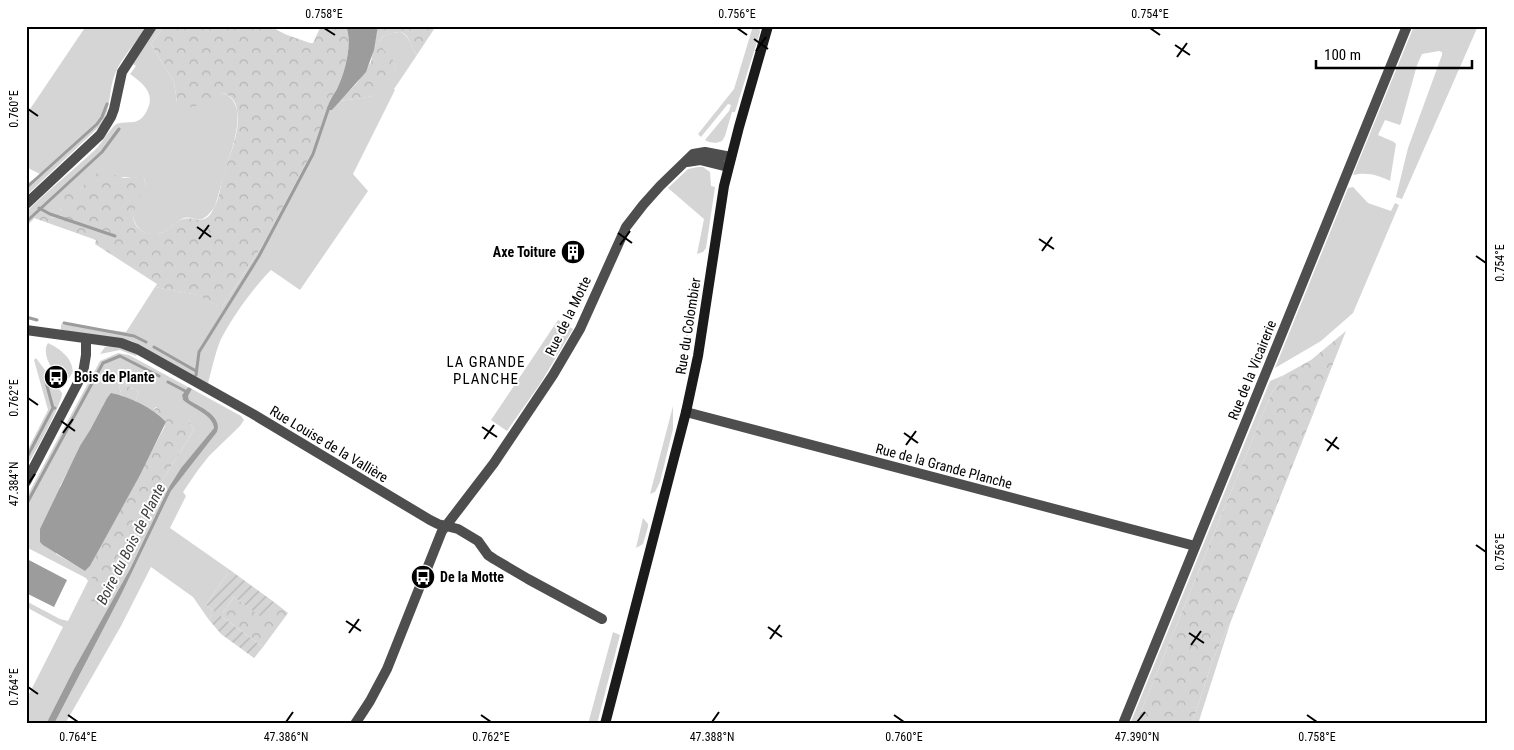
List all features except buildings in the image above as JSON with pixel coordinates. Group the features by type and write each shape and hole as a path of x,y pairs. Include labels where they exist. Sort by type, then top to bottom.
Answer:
{"main road":[{"name":"Rue du Colombier","path":"605,724 686,412 698,356 718,218 729,162 768,26"}],"street":[{"path":"26,204 100,135 114,109 122,72 152,26"},
{"name":"Rue de la Vicairerie","path":"1123,724 1407,26"},
{"name":"Rue de la Motte","path":"355,724 387,669 446,525 494,464 553,375 584,320 626,227 654,192 692,154 699,152 729,162"},
{"name":"Rue Louise de la Vallière","path":"26,330 121,343 137,349 261,419 430,520 458,529 478,541 488,555 602,619"},
{"path":"26,482 83,373 86,339"},
{"name":"Rue de la Grande Planche","path":"686,412 1195,546"}],"green space":[{"path":"86,26 145,26 115,74 107,111 102,124 26,196 26,185 40,174 26,167 26,115"},
{"path":"158,26 164,26 151,44 174,82 177,103 212,97 223,93 231,98 236,107 238,117 237,128 215,206 204,218 185,218 164,232 148,234 138,227 133,217 135,204 146,184 144,178 91,178 81,188 68,192 60,208 62,215 50,217 39,213 27,226 26,212 95,150 114,126 136,121 144,115 150,102 150,97 146,88 130,74 136,66 133,64"},
{"path":"164,26 269,26 310,43 313,43 321,26 346,26 348,33 347,58 343,75 328,104 312,152 264,243 221,308 198,295 155,287 157,284 95,244 96,240 34,218 39,212 51,217 62,215 58,204 64,193 81,188 95,174 104,172 124,178 140,176 144,178 146,184 135,208 134,220 137,226 144,232 161,233 180,220 186,218 200,220 209,216 218,200 222,180 236,136 238,121 236,105 231,98 223,93 196,106 181,108 177,103 174,82 151,44"},
{"path":"378,26 436,26 417,55 405,34 397,32 383,37 380,44 395,65 391,82 380,93 372,96 339,101 357,83 371,62"},
{"path":"753,26 759,26 760,32 735,112 732,112 722,141 709,142 705,140 729,111 731,105 728,104 701,137 698,134 734,89"},
{"path":"1414,26 1478,26 1402,199 1396,197 1408,148 1442,52 1422,54 1417,65 1400,125 1385,120 1378,135 1396,144 1390,181 1372,175 1353,175"},
{"path":"400,32 406,36 417,55 394,89 353,174 368,191 300,290 271,270 257,285 237,312 221,339 208,383 132,341 61,330 61,324 126,332 155,287 199,295 221,308 264,243 312,152 327,110 332,110 339,101 363,98 383,90 394,72 395,65 381,48 380,42 386,35"},
{"path":"703,167 710,172 711,186 715,187 706,248 703,252 697,254 704,219 668,188 688,169"},
{"path":"1353,187 1368,203 1391,211 1395,203 1399,205 1353,313 1321,341 1275,368 1348,188"},
{"path":"693,281 696,283 685,357 683,358"},
{"path":"558,320 573,329 540,384 507,431 491,420"},
{"path":"1346,331 1231,621 1213,659 1192,724 1136,724 1271,394 1284,375 1311,360"},
{"path":"48,343 68,358 73,372 69,378 59,375 50,365 46,353"},
{"path":"115,345 138,353 136,356 120,350 100,354 105,347"},
{"path":"118,353 129,355 188,387 182,395 183,400 210,419 214,428 181,468 169,487 130,569 74,669 46,724 26,724 26,700 63,627 26,607 26,601 60,619 68,621 88,581 86,578 26,547 26,498 100,361","holes":["123,383 139,392 135,402 152,411 156,407 189,420 194,430 148,503 113,583 96,613 90,592 94,582 91,574 56,554 60,486 107,398 111,394 122,396 119,386"]},
{"path":"36,358 62,393 53,418 26,467 26,453 48,410 34,360"},
{"path":"1284,375 1271,394 1136,724 1130,724 1270,381"},
{"path":"123,383 139,392 135,402 122,396 119,386"},
{"path":"192,389 241,416 244,420 198,470 183,492 186,496 170,528 230,570 206,605 214,611 209,620 193,597 151,567 121,626 65,724 54,724 122,593 171,491 217,432 217,421 214,417 189,400 188,396"},
{"path":"160,405 165,405 189,420 194,430 148,503 113,583 96,614 90,596 92,578 85,571 90,566 164,428 166,422 152,411"},
{"path":"673,406 673,429 660,482 655,492 650,494"},
{"path":"643,518 648,527 643,544 636,548"},
{"path":"230,570 274,602 263,618 234,597 221,616 263,647 254,658 221,634 209,620 214,611 206,605"},
{"path":"234,597 263,617 274,602 288,613 263,647 221,616"},
{"path":"1231,621 1198,724 1192,724 1213,659"},
{"path":"613,632 620,635 597,724 588,724"}],"shaded area":[{"path":"346,26 378,26 374,50 366,72 332,110 327,110 340,82 347,58 349,41"},
{"path":"188,387 192,389 188,396 189,400 214,417 218,426 217,432 171,491 122,593 54,724 46,724 74,669 130,569 169,487 181,468 214,428 210,419 183,400 182,395"},
{"path":"111,393 141,404 155,412 166,422 140,475 90,566 85,571 43,545 40,542 40,529 80,446"},
{"path":"27,559 67,580 54,607 26,593"}],"waterway":[{"path":"26,188 97,124 107,104"},
{"name":"Boire du Bois de Plante","path":"196,375 199,352 259,256 313,154 329,107"},
{"path":"26,222 102,152 119,129"},
{"path":"39,208 50,214 115,236"},
{"path":"26,317 37,320"},
{"path":"64,323 134,336 146,342"},
{"path":"154,347 196,371"},
{"path":"26,505 103,363 120,356 159,376"},
{"path":"46,382 53,408 55,408"},
{"path":"168,382 187,392"},
{"path":"26,459 53,408"}],"place":[{"name":"Axe Toiture","path":"573,252"},
{"name":"Bois de Plante","path":"56,377"},
{"name":"De la Motte","path":"423,577"}],"district":[{"name":"LA GRANDE PLANCHE","path":"486,370"}]}
